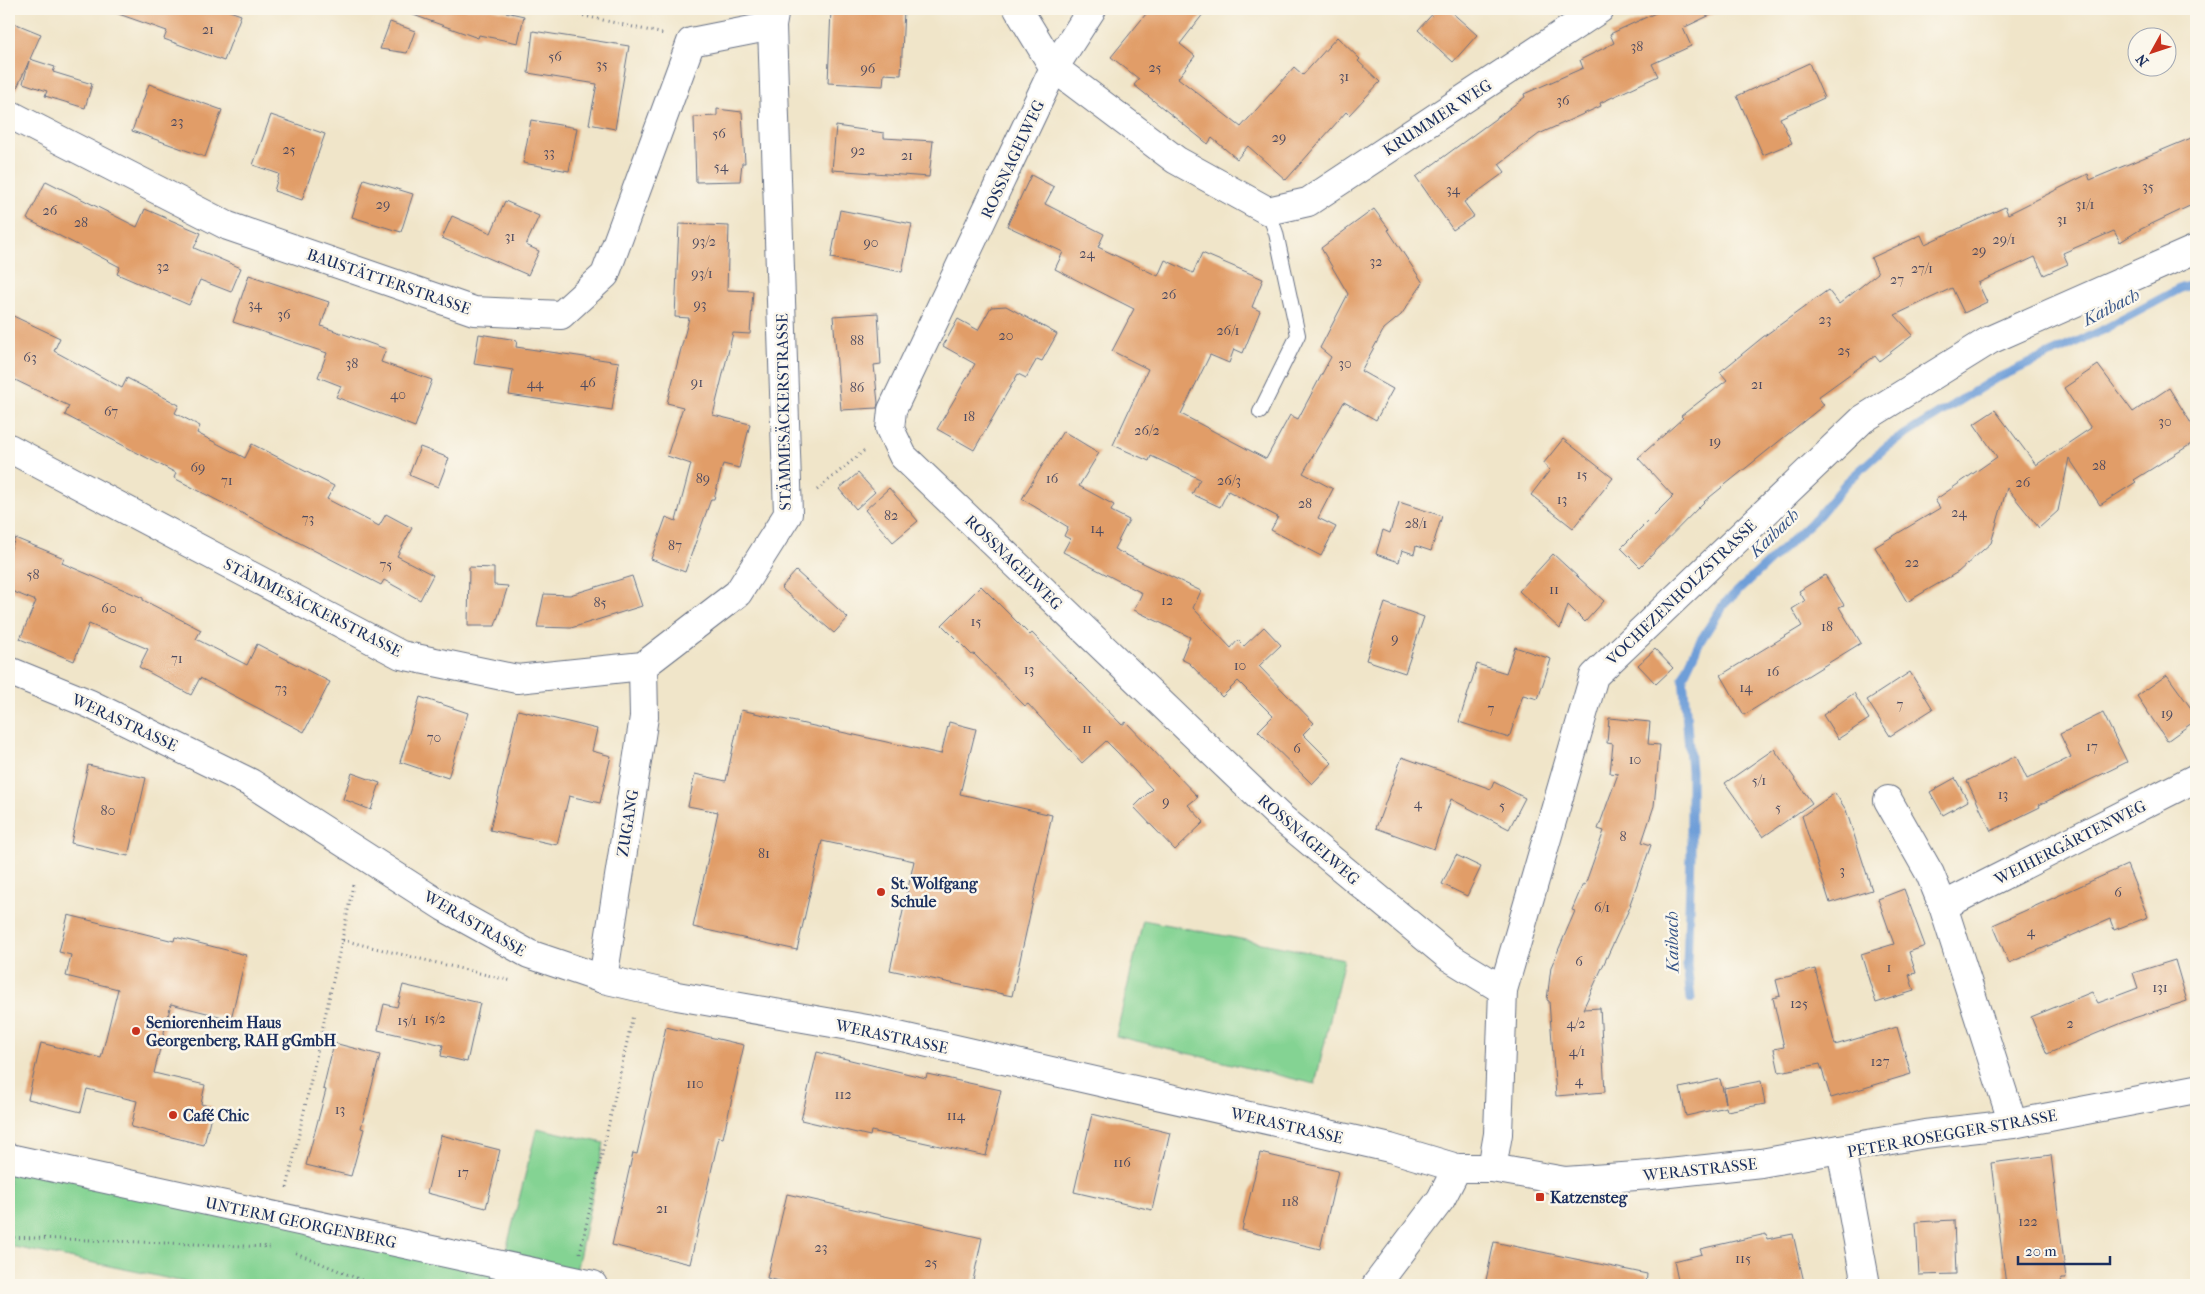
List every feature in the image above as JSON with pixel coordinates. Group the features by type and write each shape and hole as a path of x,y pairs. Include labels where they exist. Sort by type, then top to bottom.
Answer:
{"street":[{"path":"1018,9 1054,68 1176,160 1268,211"},
{"name":"ROSSNAGELWEG","path":"1092,9 1054,68 892,410 890,429 904,456 1279,816 1449,957 1502,990"},
{"name":"KRUMMER WEG","path":"1268,211 1308,202 1600,9"},
{"path":"691,42 774,17"},
{"name":"STÄMMESÄCKERSTRASSE","path":"9,448 401,655 517,679 643,666 738,593 788,514 774,17"},
{"name":"BAUSTÄTTERSTRASSE","path":"9,114 228,226 474,311 561,314 606,275 691,42"},
{"name":"VOCHEZENHOLZSTRASSE","path":"1492,1168 1498,1134 1502,990 1594,676 1863,419 1990,340 2196,249"},
{"name":"ZUGANG","path":"602,978 644,717 643,666"},
{"name":"WERASTRASSE","path":"9,670 90,704 251,783 359,853 498,939 529,954 602,978 677,996 867,1029 1390,1148 1457,1168 1492,1168 1565,1181 1694,1171 1761,1163 1840,1149"},
{"name":"WEIHERGÄRTENWEG","path":"1943,906 2196,778"},
{"path":"1888,800 1930,874 1943,906 2012,1124"},
{"name":"PETER-ROSEGGER-STRASSE","path":"1866,1285 1840,1149 1926,1134 2012,1124 2196,1089"},
{"name":"UNTERM GEORGENBERG","path":"9,1158 583,1283"},
{"path":"1376,1285 1441,1199 1457,1168"}],"lane":[{"path":"1260,412 1298,335 1276,234 1268,211"}],"path":[{"path":"554,9 683,38 691,42"},
{"path":"788,514 890,429"},
{"path":"280,1218 342,940 359,853"},
{"path":"342,940 522,983"},
{"path":"583,1283 635,1010"},
{"path":"9,1237 274,1247"},
{"path":"293,1252 373,1285"}],"green space":[{"path":"1143,920 1344,959 1315,1084 1116,1036"},
{"path":"537,1128 604,1143 574,1281 593,1285 197,1285 9,1246 9,1158 502,1266"}],"building":[{"path":"114,9 224,9 241,15 224,61 164,39 167,31 113,12"},
{"path":"406,9 492,9 524,16 518,43 479,35 478,38 405,12"},
{"path":"831,9 904,9 901,75 884,74 883,86 828,83"},
{"path":"1150,9 1207,9 1180,44 1195,56 1178,78 1241,127 1294,67 1303,75 1337,37 1380,82 1349,115 1346,112 1286,180 1248,146 1237,159 1212,138 1208,144 1134,85 1139,79 1111,57"},
{"path":"1437,9 1448,9 1477,35 1453,62 1418,30"},
{"path":"1664,9 1723,9 1683,28 1691,46 1652,64 1658,76 1600,103 1601,106 1539,134 1499,164 1505,172 1464,202 1474,216 1453,230 1416,177 1525,97 1524,94 1583,68 1580,60 1614,43 1610,34"},
{"path":"9,21 41,34 30,59 55,67 53,72 92,84 85,108 45,96 47,91 23,83 29,61 12,99 9,98"},
{"path":"390,22 415,31 407,53 380,49"},
{"path":"533,31 629,46 615,129 589,124 597,84 528,73"},
{"path":"1809,63 1824,98 1780,118 1792,143 1763,155 1737,96"},
{"path":"149,84 222,110 205,157 132,131"},
{"path":"717,109 742,112 745,163 742,163 740,181 696,182 694,117 717,116"},
{"path":"271,115 325,134 302,200 274,191 279,174 253,165"},
{"path":"531,120 577,128 569,171 523,163"},
{"path":"836,126 884,133 884,138 933,141 929,177 832,170"},
{"path":"2196,136 2196,203 2141,229 2120,242 2114,231 2063,253 2068,264 2044,275 2035,257 1978,283 1987,302 1964,313 1952,288 1895,315 1913,335 1879,361 1875,356 1818,397 1824,405 1705,501 1640,567 1621,548 1673,496 1638,458 1683,418 1681,416 1727,380 1720,372 1763,337 1828,290 1839,304 1878,273 1871,258 1921,235 1925,244 2005,207 2008,214 2088,174 2090,180"},
{"path":"1031,175 1054,187 1045,204 1104,234 1098,247 1158,276 1165,260 1193,273 1202,253 1263,279 1252,307 1260,311 1243,353 1234,349 1229,363 1210,355 1181,414 1266,459 1290,415 1298,419 1331,357 1320,348 1348,294 1321,248 1374,209 1423,283 1401,315 1384,329 1361,371 1393,389 1376,420 1344,402 1303,473 1333,489 1318,518 1336,527 1321,556 1271,530 1278,517 1228,491 1220,507 1192,494 1200,479 1151,456 1149,461 1113,445 1148,369 1112,351 1134,309 1055,269 1063,252 1007,226"},
{"path":"364,179 413,194 401,232 352,217"},
{"path":"46,181 137,227 145,209 201,233 194,248 241,268 231,292 200,280 189,305 117,274 120,267 27,219"},
{"path":"505,201 539,216 526,245 539,251 528,275 442,238 452,216 491,233"},
{"path":"840,210 912,224 902,272 831,258"},
{"path":"679,224 729,226 727,290 753,291 750,334 733,333 713,415 750,424 739,468 723,464 714,499 711,499 685,572 651,559 666,517 676,521 691,464 667,456 683,407 667,403 689,318 675,317"},
{"path":"249,275 329,302 321,326 386,349 381,362 432,380 415,427 336,397 341,386 318,377 327,353 233,322"},
{"path":"1006,306 1057,334 1042,361 1037,359 1026,378 1018,374 974,450 937,429 975,364 943,346 958,319 978,330 991,307"},
{"path":"878,313 881,364 874,365 877,408 841,410 833,316"},
{"path":"9,314 60,338 54,351 122,388 127,378 179,405 175,413 200,426 197,433 245,458 252,444 334,486 327,499 379,526 386,514 412,528 397,556 433,575 420,600 384,580 381,585 174,478 176,473 65,415 69,406 9,377"},
{"path":"479,334 517,340 516,347 619,362 612,410 509,395 513,370 474,364"},
{"path":"2098,365 2133,412 2169,388 2196,431 2196,441 2134,480 2136,482 2100,505 2069,458 2058,511 2039,528 2007,488 1991,543 1958,572 1907,602 1875,547 1940,508 1935,500 1997,457 1974,424 1995,410 2036,465 2091,428 2064,388"},
{"path":"1063,431 1099,453 1079,486 1114,505 1111,511 1129,520 1114,549 1201,591 1193,608 1231,648 1238,640 1244,646 1264,627 1281,645 1259,666 1314,723 1303,734 1332,763 1312,784 1258,731 1273,716 1238,681 1222,697 1189,663 1181,659 1190,637 1134,610 1142,593 1063,552 1070,539 1064,536 1068,527 1022,499"},
{"path":"1563,439 1613,478 1573,528 1531,495 1550,470 1543,464"},
{"path":"420,447 449,458 438,487 409,475"},
{"path":"858,473 875,492 856,509 839,489"},
{"path":"889,488 918,521 893,542 865,510"},
{"path":"1399,502 1442,516 1431,551 1416,546 1414,554 1402,550 1399,562 1376,554 1383,530 1390,533"},
{"path":"15,538 64,558 62,563 143,598 143,600 201,630 196,639 247,665 257,644 330,682 304,732 200,678 191,695 139,667 148,649 89,624 74,661 20,639 36,601 9,590 9,555"},
{"path":"1553,554 1604,601 1585,622 1568,605 1560,629 1519,591"},
{"path":"469,567 494,568 494,585 508,586 495,626 468,626"},
{"path":"796,571 848,618 834,633 781,588"},
{"path":"1825,575 1844,605 1839,607 1861,643 1744,715 1721,675 1802,626 1792,609 1805,601 1799,591"},
{"path":"632,576 642,606 571,628 537,627 544,594 570,595"},
{"path":"981,586 1030,635 1032,633 1122,725 1126,722 1198,797 1188,805 1204,822 1175,850 1134,807 1152,789 1106,741 1082,763 1028,704 1025,706 974,654 972,655 942,625"},
{"path":"1385,603 1424,617 1405,673 1366,660"},
{"path":"1515,647 1551,659 1538,699 1523,695 1509,738 1459,722 1477,664 1506,673"},
{"path":"1655,649 1673,668 1656,684 1638,665"},
{"path":"1910,672 1933,709 1890,736 1867,700"},
{"path":"2167,675 2196,715 2196,720 2167,741 2137,696"},
{"path":"1854,693 1869,719 1838,739 1823,715"},
{"path":"420,697 468,713 448,778 400,762"},
{"path":"518,710 597,729 592,751 611,756 600,803 569,796 557,845 490,830"},
{"path":"741,710 941,754 949,722 976,729 960,794 1052,815 1012,996 890,970 914,861 822,841 797,950 693,927 718,812 688,806 695,774 726,781"},
{"path":"2103,713 2127,762 1991,831 1967,781 2016,756 2027,779 2071,757 2060,734"},
{"path":"1609,718 1650,722 1648,744 1660,745 1654,806 1642,842 1651,845 1631,905 1583,1009 1600,1008 1605,1092 1556,1096 1549,1001 1547,1000 1551,967 1575,911 1572,910 1583,884 1585,885 1604,831 1598,829 1618,774 1610,773 1613,744 1607,743"},
{"path":"1774,749 1812,803 1763,837 1725,783"},
{"path":"1402,757 1491,789 1494,782 1525,798 1509,829 1451,799 1434,849 1376,828"},
{"path":"88,765 146,778 128,856 71,843"},
{"path":"352,773 380,783 371,810 343,799"},
{"path":"1955,778 1968,801 1943,815 1930,792"},
{"path":"1835,793 1846,810 1872,890 1830,903 1802,816"},
{"path":"1456,855 1481,867 1467,896 1442,884"},
{"path":"2127,865 2148,917 2114,930 2110,919 2009,963 1993,925"},
{"path":"1904,889 1925,946 1909,952 1916,973 1909,975 1914,991 1876,1003 1861,954 1894,944 1878,899"},
{"name":"Seniorenheim Haus Georgenberg, RAH gGmbH","path":"68,915 174,941 175,937 246,955 231,1019 171,1004 154,1073 205,1085 201,1104 213,1107 204,1145 131,1127 137,1101 87,1089 81,1112 28,1099 41,1043 101,1058 118,989 66,976 71,955 59,952"},
{"path":"2175,960 2187,1001 2134,1018 2047,1054 2031,1017 2092,992 2098,1003 2138,988 2133,973"},
{"path":"1815,969 1835,1045 1897,1027 1911,1074 1831,1098 1820,1064 1779,1072 1774,1049 1784,1047 1773,998 1780,996 1776,980"},
{"path":"403,985 480,1003 467,1062 441,1056 443,1045 378,1030 384,1004 397,1007"},
{"path":"666,1027 744,1045 723,1138 719,1137 690,1264 612,1245 633,1153 637,1154"},
{"path":"334,1043 380,1055 361,1128 364,1129 351,1176 306,1165 326,1090 323,1089"},
{"path":"817,1052 926,1078 927,1074 1001,1090 986,1156 871,1131 870,1136 801,1120"},
{"path":"1720,1079 1726,1103 1724,1088 1761,1081 1765,1104 1727,1111 1726,1107 1686,1116 1680,1088"},
{"path":"1092,1114 1170,1133 1152,1210 1074,1192"},
{"path":"441,1135 500,1150 486,1208 427,1193"},
{"path":"1260,1153 1338,1171 1320,1249 1242,1230"},
{"path":"2051,1155 2066,1279 2061,1279 2062,1285 2006,1285 1991,1163"},
{"path":"787,1194 982,1238 972,1285 796,1285 767,1278"},
{"path":"1954,1220 1956,1274 1919,1275 1916,1222"},
{"path":"1766,1234 1767,1239 1793,1234 1804,1282 1791,1285 1679,1285 1674,1261 1702,1254 1700,1249"},
{"path":"1494,1242 1647,1274 1646,1285 1485,1285"}],"waterway":[{"name":"Kaibach","path":"1691,999 1687,965 1691,855 1691,771 1683,677 1699,643 1724,604 1819,515 1847,482 1887,446 1993,380 2101,331 2181,288 2196,284"}],"place":[{"name":"St. Wolfgang Schule","path":"881,892"},
{"name":"Seniorenheim Haus Georgenberg, RAH gGmbH","path":"136,1031"},
{"name":"Café Chic","path":"173,1115"},
{"name":"Katzensteg","path":"1540,1197"}]}
